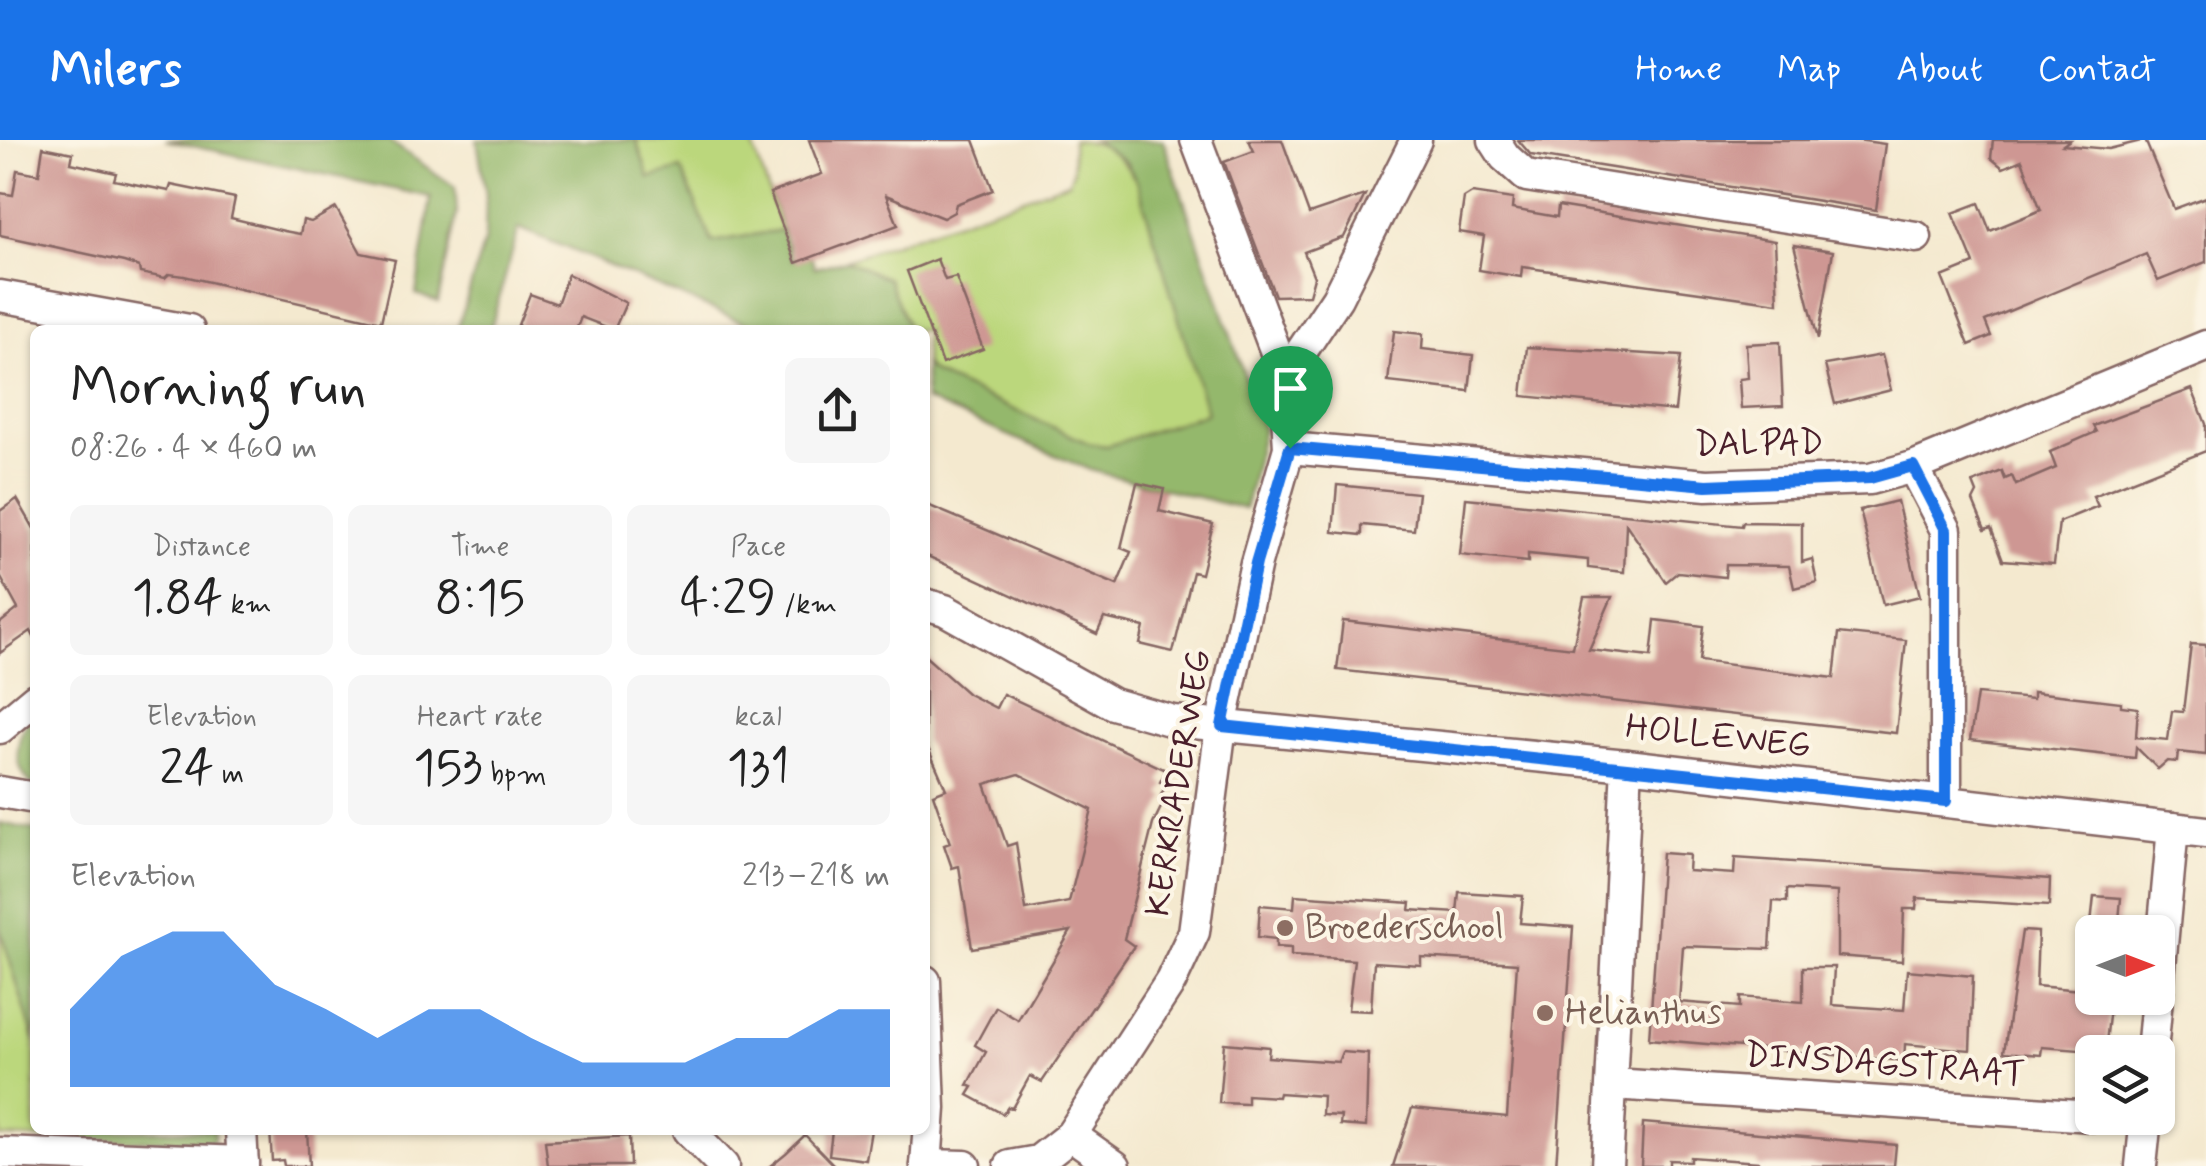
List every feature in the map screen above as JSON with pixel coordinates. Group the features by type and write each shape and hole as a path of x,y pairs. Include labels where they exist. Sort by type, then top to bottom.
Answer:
{"street":[{"name":"KERKRADERWEG","path":"1010,1166 1038,1161 1070,1135 1170,981 1194,932 1222,726 1256,563 1290,448 1285,376 1196,140"},
{"path":"1285,376 1337,298 1416,140"},
{"path":"1494,140 1504,157 1526,176 1916,237"},
{"path":"0,296 148,325"},
{"name":"DALPAD","path":"1290,448 1707,485 1870,478 1913,466 2206,346"},
{"path":"1913,466 1946,530 1946,801"},
{"name":"HOLLEWEG","path":"930,605 946,610 1114,704 1173,720 1627,764 2206,832"},
{"path":"0,728 30,702"},
{"path":"1607,1166 1627,764"},
{"path":"0,792 30,797"},
{"path":"2154,1035 2173,828"},
{"name":"DINSDAGSTRAAT","path":"1613,1084 2075,1115"},
{"path":"0,1153 243,1164 241,1135"},
{"path":"693,1135 722,1166"},
{"path":"928,1135 926,1165 965,1166"},
{"path":"1070,1135 1116,1166"},
{"path":"2141,1166 2144,1135"}],"green space":[{"path":"165,140 388,140 455,187 457,213 438,302 416,294 431,197"},
{"path":"477,140 636,140 649,178 681,169 712,242 782,230 792,260 810,254 815,268 846,260 888,279 907,325 750,325 519,228 491,325 459,325 485,239 486,195"},
{"path":"636,140 751,140 782,230 712,243 681,170 649,179"},
{"path":"1072,140 1094,143 1125,165 1138,184 1208,413 1108,446 1090,444 934,374 930,370 930,325 907,325 888,279 846,260 1069,182 1073,171"},
{"path":"1094,140 1163,140 1263,429 1245,509 1090,470 930,402 930,370 1090,444 1108,446 1207,413 1138,184 1126,162"},
{"path":"30,719 30,782 22,770 18,751"},
{"path":"0,823 30,829 30,1026 0,929"},
{"path":"0,929 30,1026 30,1135 49,1135 49,1139 0,1137"},
{"path":"49,1135 214,1135 214,1141 49,1139"}],"building":[{"path":"809,140 974,140 993,190 956,204 954,212 943,218 886,195 898,225 796,263 770,193 822,174"},
{"path":"1249,140 1282,140 1309,214 1365,195 1344,237 1304,252 1314,277 1309,295 1275,296 1224,162 1254,151"},
{"path":"1518,140 1857,140 1885,144 1876,210 1531,155"},
{"path":"1993,140 2070,140 2063,145 2109,149 2145,140 2174,209 2206,197 2206,262 2158,281 2146,254 1985,321 1991,336 1969,345 1942,277 1974,264 1953,213 1979,203 1990,231 2041,210 2022,160 2003,168 1991,158"},
{"path":"43,147 73,153 71,163 116,173 114,180 169,191 171,185 235,198 231,218 284,231 300,234 303,220 311,222 336,208 361,253 395,260 381,322 184,276 169,274 165,278 140,273 139,267 124,262 0,235 0,193 13,195 17,170 39,174"},
{"path":"1472,193 1513,199 1512,209 1557,217 1558,206 1775,241 1778,303 1522,267 1521,277 1479,270 1484,236 1459,232 1464,198"},
{"path":"1794,245 1833,251 1818,339"},
{"path":"937,259 945,280 956,277 983,349 942,364 907,271"},
{"path":"568,274 626,303 616,325 601,325 581,317 578,325 518,325 530,294 557,304"},
{"path":"1394,331 1423,334 1422,349 1473,355 1469,391 1388,382"},
{"path":"1780,342 1783,406 1741,408 1739,379 1748,378 1746,344"},
{"path":"1527,347 1681,356 1675,411 1522,396"},
{"path":"1882,355 1891,390 1835,404 1825,365"},
{"path":"2192,389 2206,424 2206,451 2093,496 2098,506 2059,522 2054,564 2003,560 1991,528 1985,530 1973,501 1977,493 1973,483 2002,471 2005,479 2012,476 2016,485 2056,468 2050,452 2096,432 2093,426"},
{"path":"1137,483 1164,489 1159,511 1213,524 1201,574 1193,572 1173,652 1140,644 1144,627 1104,618 1097,634 930,557 930,506 1117,585 1131,552 1121,548"},
{"path":"1337,485 1418,493 1414,530 1362,525 1362,535 1333,532"},
{"path":"1466,498 1742,526 1743,522 1802,523 1802,562 1812,559 1817,582 1794,588 1789,566 1726,565 1725,577 1678,572 1666,582 1626,524 1624,572 1588,568 1588,560 1528,554 1528,562 1460,555"},
{"path":"17,499 30,521 30,632 0,653 0,623 18,609 0,576 0,511"},
{"path":"1897,501 1920,596 1883,605 1860,510"},
{"path":"1584,597 1612,597 1589,650 1651,657 1655,620 1703,626 1699,661 1834,678 1839,633 1906,640 1896,733 1337,670 1343,621 1573,648"},
{"path":"2191,644 2206,645 2206,755 2178,752 2177,762 2167,761 2158,769 2136,747 2135,758 1970,740 1977,694 2033,699 2033,692 2121,702 2121,706 2138,708 2136,737 2168,740 2172,711 2183,712"},
{"path":"930,660 968,694 996,708 1003,694 1166,770 1160,782 1166,785 1161,795 1166,797 1153,824 1124,939 1134,946 1042,1082 1030,1076 1012,1108 1008,1107 1003,1114 968,1095 973,1087 968,1085 986,1052 975,1045 996,1007 1018,1020 1071,931 972,948 959,866 952,868 944,845 950,843 933,794 946,789 930,752","holes":["1019,774 1092,810 1069,902 1026,910 1016,843 1007,846 985,784"]},
{"path":"1662,853 1689,855 1688,871 1734,874 1735,858 2050,879 2049,906 1917,898 1916,909 1904,909 1902,961 1837,956 1837,892 1787,889 1787,902 1773,901 1770,949 1683,946 1679,1002 1740,1007 1740,997 1803,1002 1803,967 1834,967 1832,1005 1904,1010 1907,970 1973,976 1970,1050 1905,1044 1904,1061 1649,1039"},
{"path":"1459,892 1523,896 1520,923 1573,927 1556,1166 1393,1166 1412,1108 1507,1117 1517,963 1421,957 1421,965 1374,962 1371,1011 1348,1010 1354,960 1291,956 1291,948 1276,947 1276,939 1258,937 1260,905 1294,908 1295,895 1411,903 1410,910 1457,913"},
{"path":"2094,896 2121,898 2120,915 2092,915"},
{"path":"2022,931 2038,932 2036,986 2075,989 2075,1015 2109,1015 2107,1035 2075,1035 2075,1050 2042,1047 2041,1055 2004,1052"},
{"path":"1224,1043 1269,1047 1268,1057 1338,1062 1342,1052 1368,1054 1366,1127 1340,1125 1341,1116 1322,1115 1323,1096 1247,1095 1247,1104 1219,1103"},
{"path":"1643,1123 1896,1145 1894,1166 1757,1166 1758,1162 1690,1157 1690,1161 1669,1160 1669,1166 1641,1166"},
{"path":"270,1135 307,1135 309,1166 284,1166 283,1160 272,1161"},
{"path":"805,1135 835,1166 770,1166 786,1153"},
{"path":"831,1135 870,1135 866,1160 829,1155"},
{"path":"629,1136 630,1166 548,1166 545,1141"}],"place":[{"name":"Broederschool","path":"1285,928"},
{"name":"Helianthus","path":"1545,1013"}],"route":[{"path":"1290,448 1707,485 1870,478 1913,466 1946,530 1946,801 1627,764 1222,726 1256,563 1290,448"}]}
